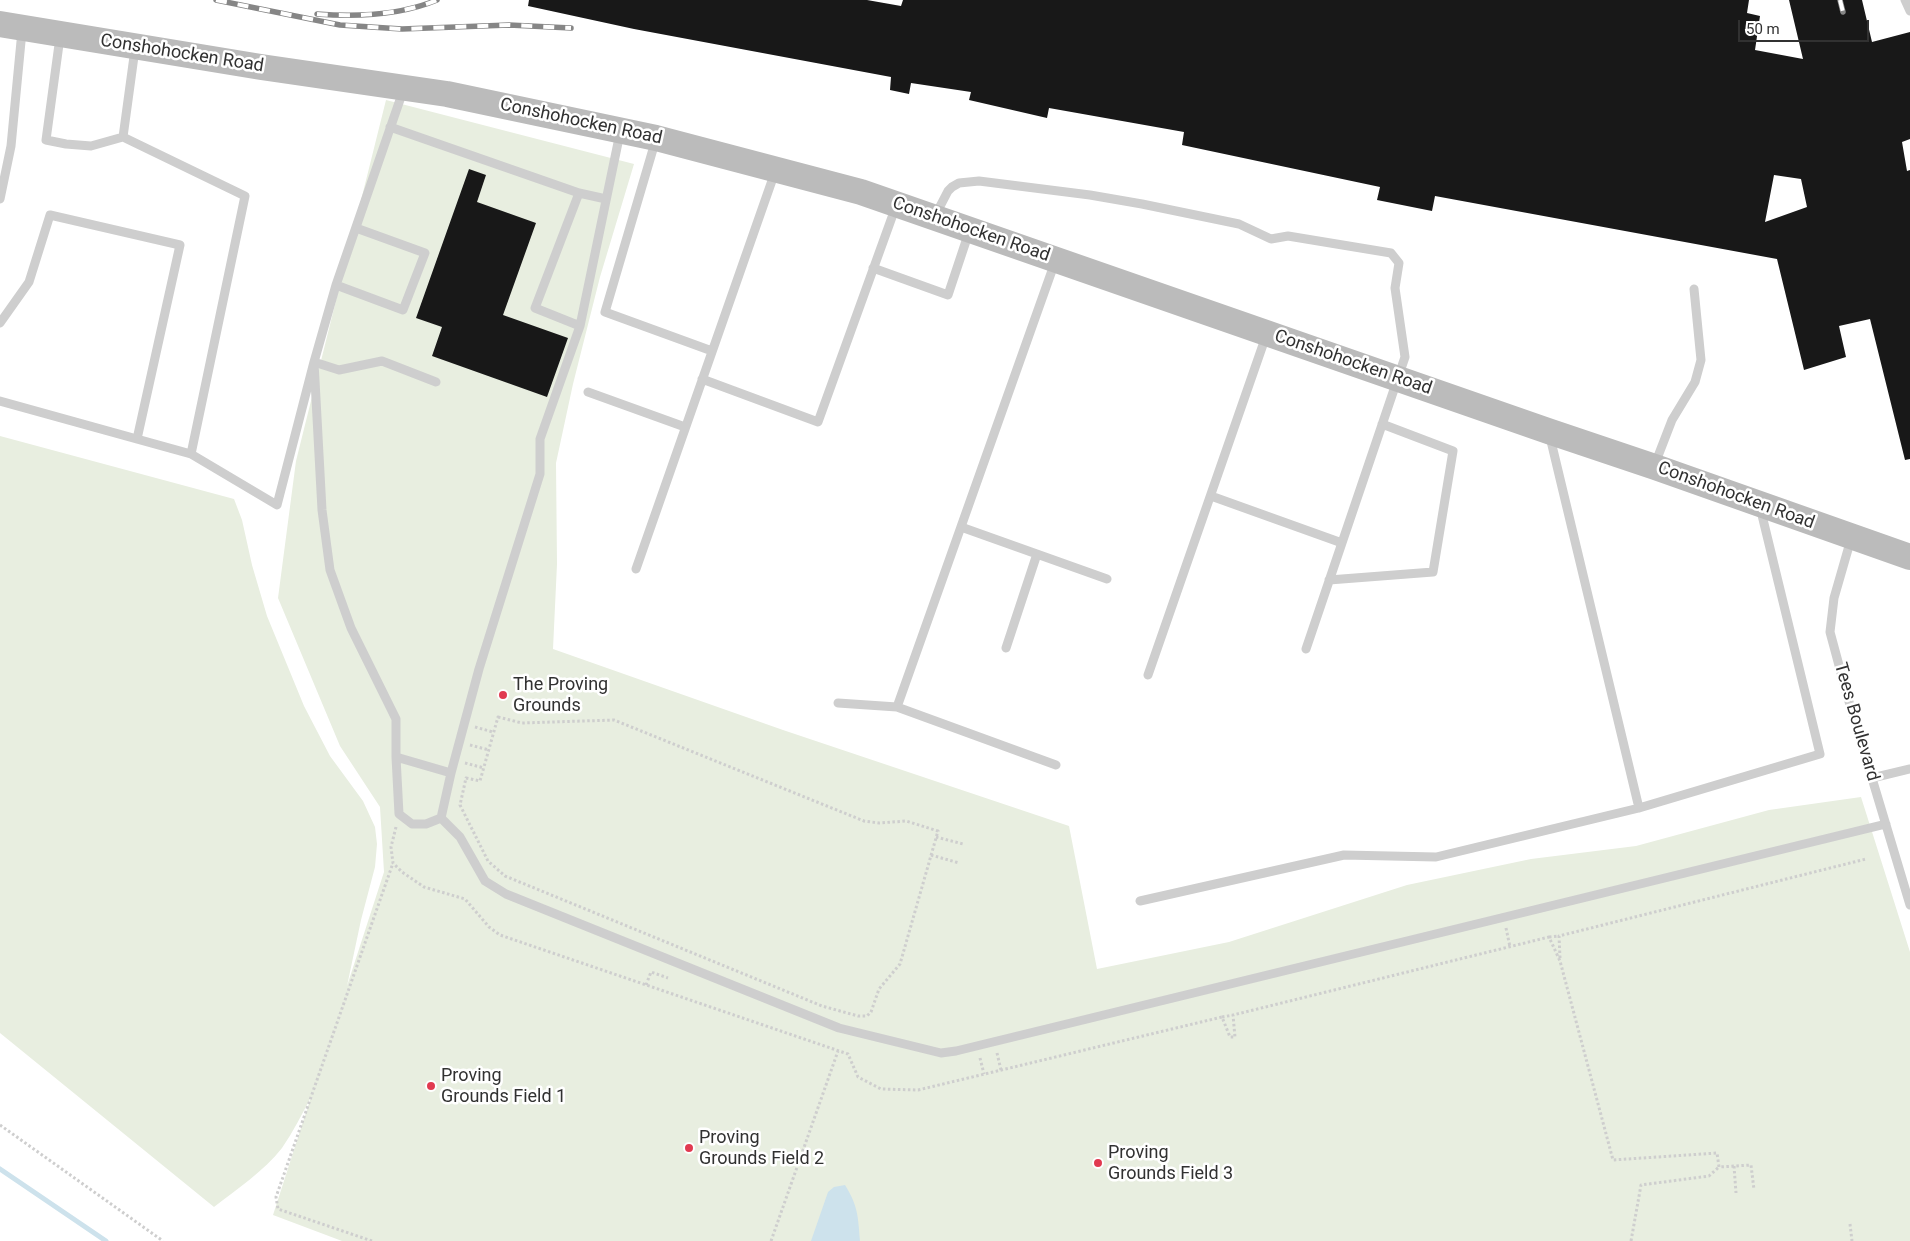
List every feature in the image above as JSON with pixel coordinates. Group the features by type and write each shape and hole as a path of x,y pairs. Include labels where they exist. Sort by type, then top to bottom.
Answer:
{"main road":[{"name":"Conshohocken Road","path":"11,26 447,94 656,138 861,192 1548,432 1654,467 1910,558"}],"lane":[{"path":"1905,0 1910,11"},
{"path":"0,199 11,146 11,26"},
{"path":"61,34 46,140 91,146 123,137 245,196 191,454"},
{"path":"123,137 135,46"},
{"path":"0,401 191,454 277,505 336,285 404,88"},
{"path":"390,127 578,193 606,199"},
{"path":"441,818 478,669 540,474 540,439 580,326 620,130"},
{"path":"656,138 605,312 712,351"},
{"path":"636,569 776,169"},
{"path":"934,217 952,187 959,183 979,181 1090,194 1142,204 1239,224 1271,239 1288,236 1391,253 1399,263 1395,288 1405,357 1306,649"},
{"path":"578,193 535,308 580,326"},
{"path":"702,380 818,422 896,204"},
{"path":"0,322 29,282 50,215 180,245 137,439"},
{"path":"336,285 404,310 425,253 356,228"},
{"path":"873,268 948,295 970,230"},
{"path":"897,707 1056,260"},
{"path":"1654,467 1672,420 1695,382 1701,360 1694,289"},
{"path":"1148,675 1267,333"},
{"path":"314,362 339,370 382,361 436,382"},
{"path":"314,362 322,510 330,570 351,628 396,719 399,814 412,824 426,824 441,818"},
{"path":"588,392 685,427"},
{"path":"1329,580 1433,572 1453,451 1382,424"},
{"path":"1548,432 1639,808"},
{"path":"1211,496 1342,543"},
{"path":"1140,901 1344,855 1436,857 1639,808 1820,754 1760,505"},
{"path":"961,527 1107,579"},
{"name":"Tees Boulevard","path":"1852,537 1834,598 1830,632 1910,905"},
{"path":"1006,648 1037,554"},
{"path":"838,703 897,707 1056,764"},
{"path":"396,757 451,773"},
{"path":"1872,778 1910,769"},
{"path":"441,818 460,838 485,881 506,894 839,1028 941,1053 956,1051 1886,824"}],"path":[{"path":"498,717 522,723 614,720 864,821 879,823 906,821 938,831 900,964 879,989 867,1016 858,1016 822,1006 778,989 505,876 488,861 460,805 466,778 480,781 489,750 498,717"},
{"path":"464,724 493,732"},
{"path":"459,742 489,750"},
{"path":"454,760 484,768"},
{"path":"372,1241 278,1209 276,1197 393,863 391,847 399,814"},
{"path":"936,837 964,844"},
{"path":"931,855 958,863"},
{"path":"393,863 402,872 424,887 465,899 489,926 500,935 848,1054 858,1077 881,1090 918,1090 1559,936 1866,859"},
{"path":"1504,917 1510,947"},
{"path":"1559,936 1560,961"},
{"path":"1549,937 1560,961 1613,1160 1716,1153 1719,1167"},
{"path":"646,985 651,972 668,978"},
{"path":"1222,1017 1230,1037 1235,1037 1233,1015"},
{"path":"771,1241 838,1051"},
{"path":"0,1125 164,1241"},
{"path":"1631,1241 1641,1185 1709,1176 1719,1167 1751,1165 1754,1190"},
{"path":"1734,1166 1736,1193"},
{"path":"1850,1224 1852,1241"}],"shaded area":[{"name":"The Proving Grounds","path":"386,100 634,164 600,277 573,384 556,463 557,564 553,649 783,730 1069,826 1097,969 1229,942 1407,885 1531,859 1636,846 1769,810 1861,797 1910,952 1910,1241 342,1241 273,1215 311,1097 290,1136 275,1156 250,1179 214,1207 0,1033 0,436 234,499 242,520 252,565 267,616 304,706 330,756 363,801 375,827 377,844 375,867 347,986 384,872 380,807 340,746 278,598 296,461"}],"water":[{"path":"845,1185 853,1199 857,1212 860,1241 811,1241 828,1192 834,1187"}],"building":[{"path":"529,0 867,0 901,6 903,0 1749,0 1747,13 1760,16 1755,50 1803,59 1789,0 1862,0 1872,42 1910,32 1910,139 1902,142 1907,171 1910,170 1910,459 1905,460 1870,319 1839,326 1846,357 1804,370 1777,259 1435,196 1432,211 1377,200 1380,187 1182,145 1184,132 1049,108 1047,118 969,100 971,92 911,83 909,94 890,90 891,77 634,29 528,6","holes":["1774,175 1801,179 1807,207 1765,222"]},
{"path":"469,169 486,175 477,202 536,223 503,315 568,338 547,397 432,356 442,327 416,318"}],"waterway":[{"path":"0,1169 106,1241"}],"railway":[{"path":"216,0 340,25 402,29 509,25 571,28"},
{"path":"317,14 378,14 408,9 437,0"},
{"path":"1840,0 1843,12"}],"place":[{"name":"The Proving Grounds","path":"503,695"},
{"name":"Proving Grounds Field 1","path":"431,1086"},
{"name":"Proving Grounds Field 2","path":"689,1148"},
{"name":"Proving Grounds Field 3","path":"1098,1163"}]}
